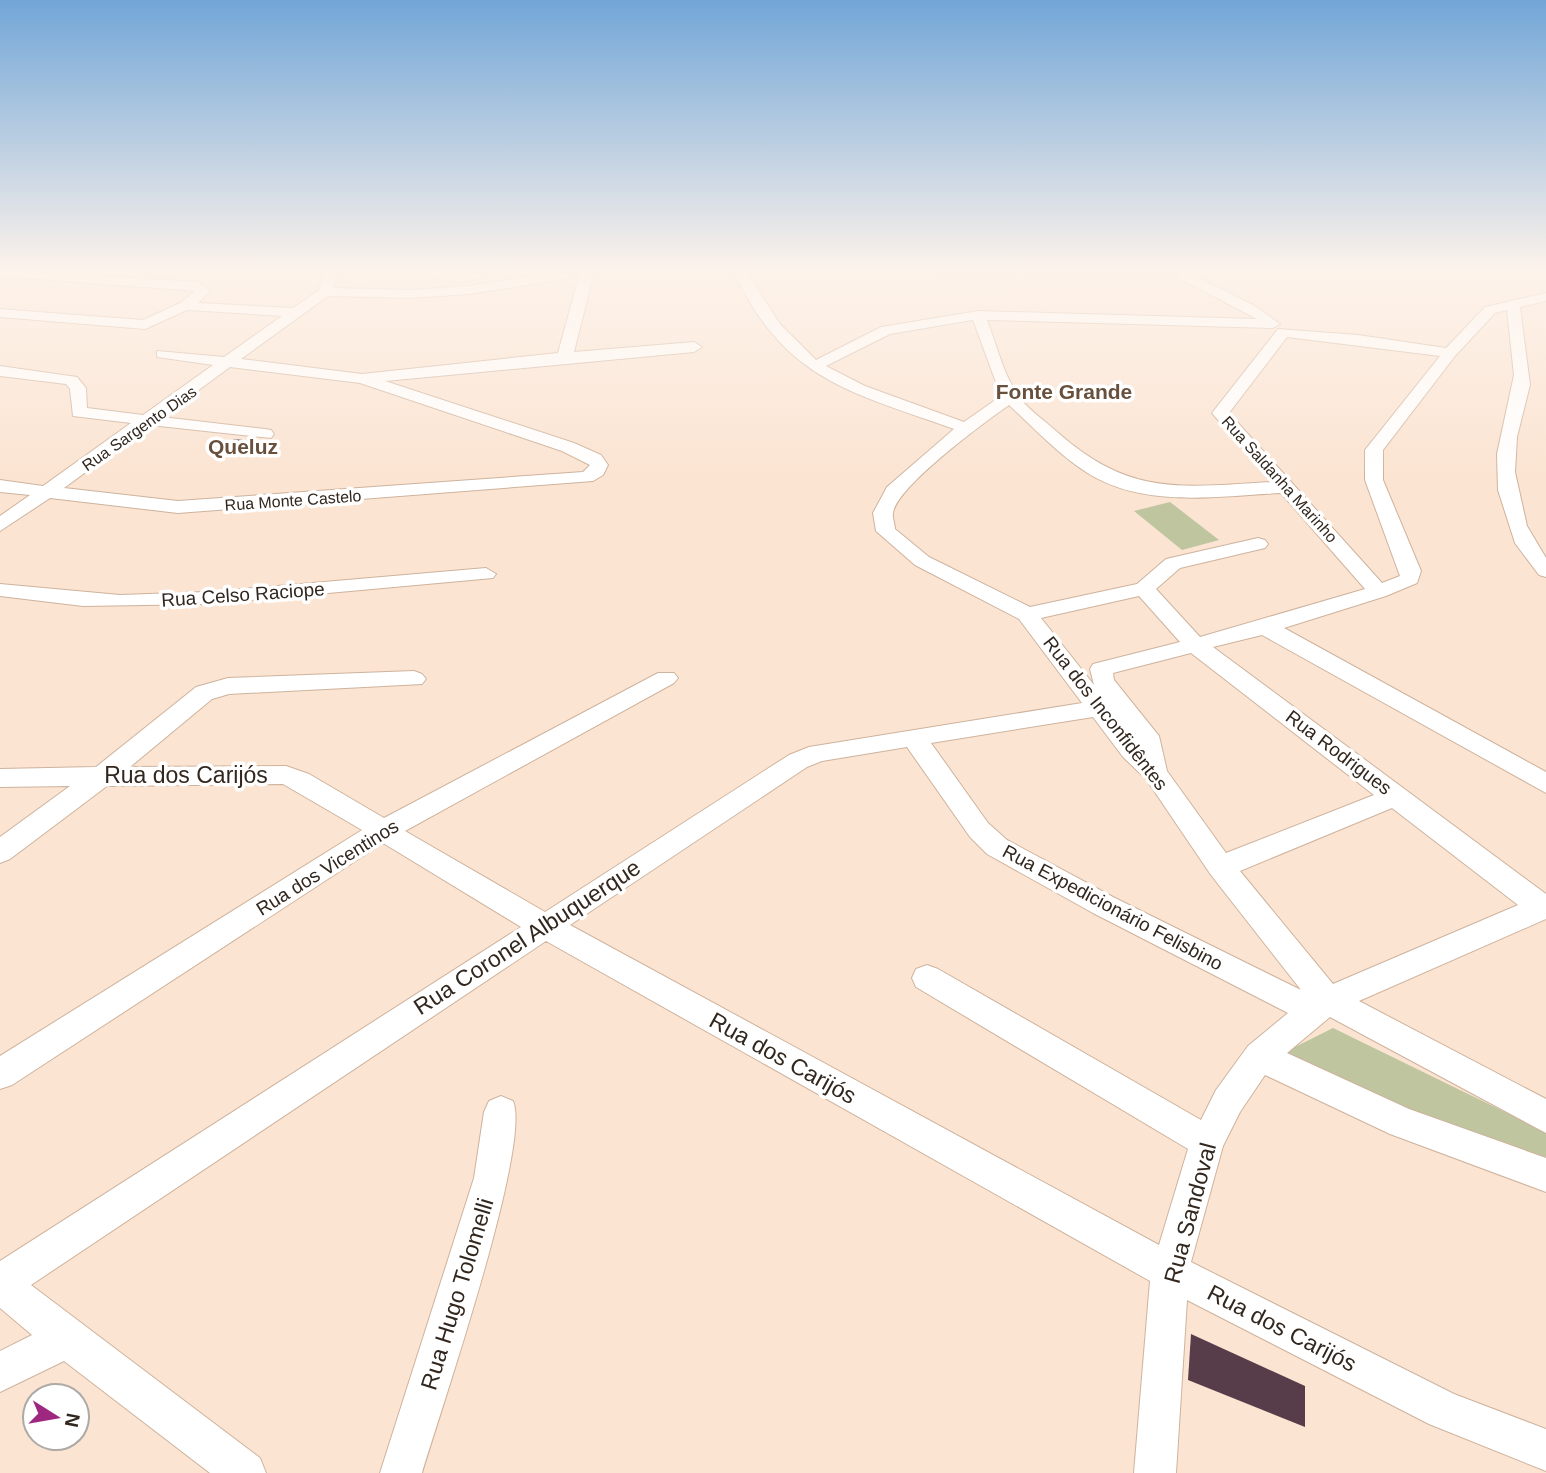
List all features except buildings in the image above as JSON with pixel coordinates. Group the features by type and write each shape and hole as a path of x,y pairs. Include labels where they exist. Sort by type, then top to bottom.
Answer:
{"street":[{"name":"Rua Sargento Dias","path":"0,525 263,339"},
{"path":"565,357 571,339"},
{"path":"785,339 815,366 886,398 967,428"},
{"path":"815,366 869,339"},
{"path":"987,339 1010,397 1104,475 1138,488 1173,491 1288,487"},
{"name":"Rua Saldanha Marinho","path":"1271,339 1220,413 1380,592"},
{"path":"1357,339 1450,353"},
{"path":"1155,773 1150,742 1102,681 1101,669 1265,627 1404,583 1412,571 1374,480 1374,450 1463,339"},
{"path":"1517,339 1522,386 1507,440 1508,496 1517,528 1535,560 1546,571"},
{"path":"162,354 362,379 565,357 694,347"},
{"path":"0,371 71,380 78,388 79,412 265,434"},
{"name":"Rua Monte Castelo","path":"0,486 152,505 214,506 587,477 597,471 595,459 568,447 362,379"},
{"name":"Rua dos Inconfidêntes","path":"1010,397 967,428 894,491 883,513 883,523 893,540 922,561 1027,614 1132,751 1155,773 1321,1005"},
{"path":"1027,614 1144,589 1173,564 1258,544"},
{"name":"Rua Celso Raciope","path":"0,590 83,600 132,601 206,598 486,574"},
{"name":"Rua Rodrigues","path":"1144,589 1195,645 1544,907"},
{"path":"1265,627 1546,783"},
{"name":"Rua dos Vicentinos","path":"0,1074 382,831 666,678"},
{"path":"0,852 105,775 204,693 228,686 414,679"},
{"name":"Rua Coronel Albuquerque","path":"0,1284 543,925 798,761 818,753 1100,708"},
{"name":"Rua Expedicionário Felisbino","path":"914,737 979,830 997,847 1103,905 1321,1005 1546,1117"},
{"name":"Rua dos Carijós","path":"0,778 286,775 543,925 1170,1271 1443,1410 1546,1450"},
{"path":"1221,867 1397,796"},
{"name":"Rua Sandoval","path":"1155,1473 1170,1271 1207,1142 1228,1101 1259,1056 1321,1005 1544,907"},
{"path":"928,978 1207,1142"},
{"path":"1259,1056 1402,1123 1546,1175"},
{"name":"Rua Hugo Tolomelli","path":"401,1473 492,1178 501,1112"},
{"path":"0,1284 67,1339 245,1473"},
{"path":"0,1372 67,1339"}],"green space":[{"path":"1170,502 1219,540 1182,550 1134,511"},
{"path":"1333,1028 1546,1132 1546,1165 1253,1068"}],"district":[{"name":"Fonte Grande","path":"1064,392"},
{"name":"Queluz","path":"243,447"}]}
